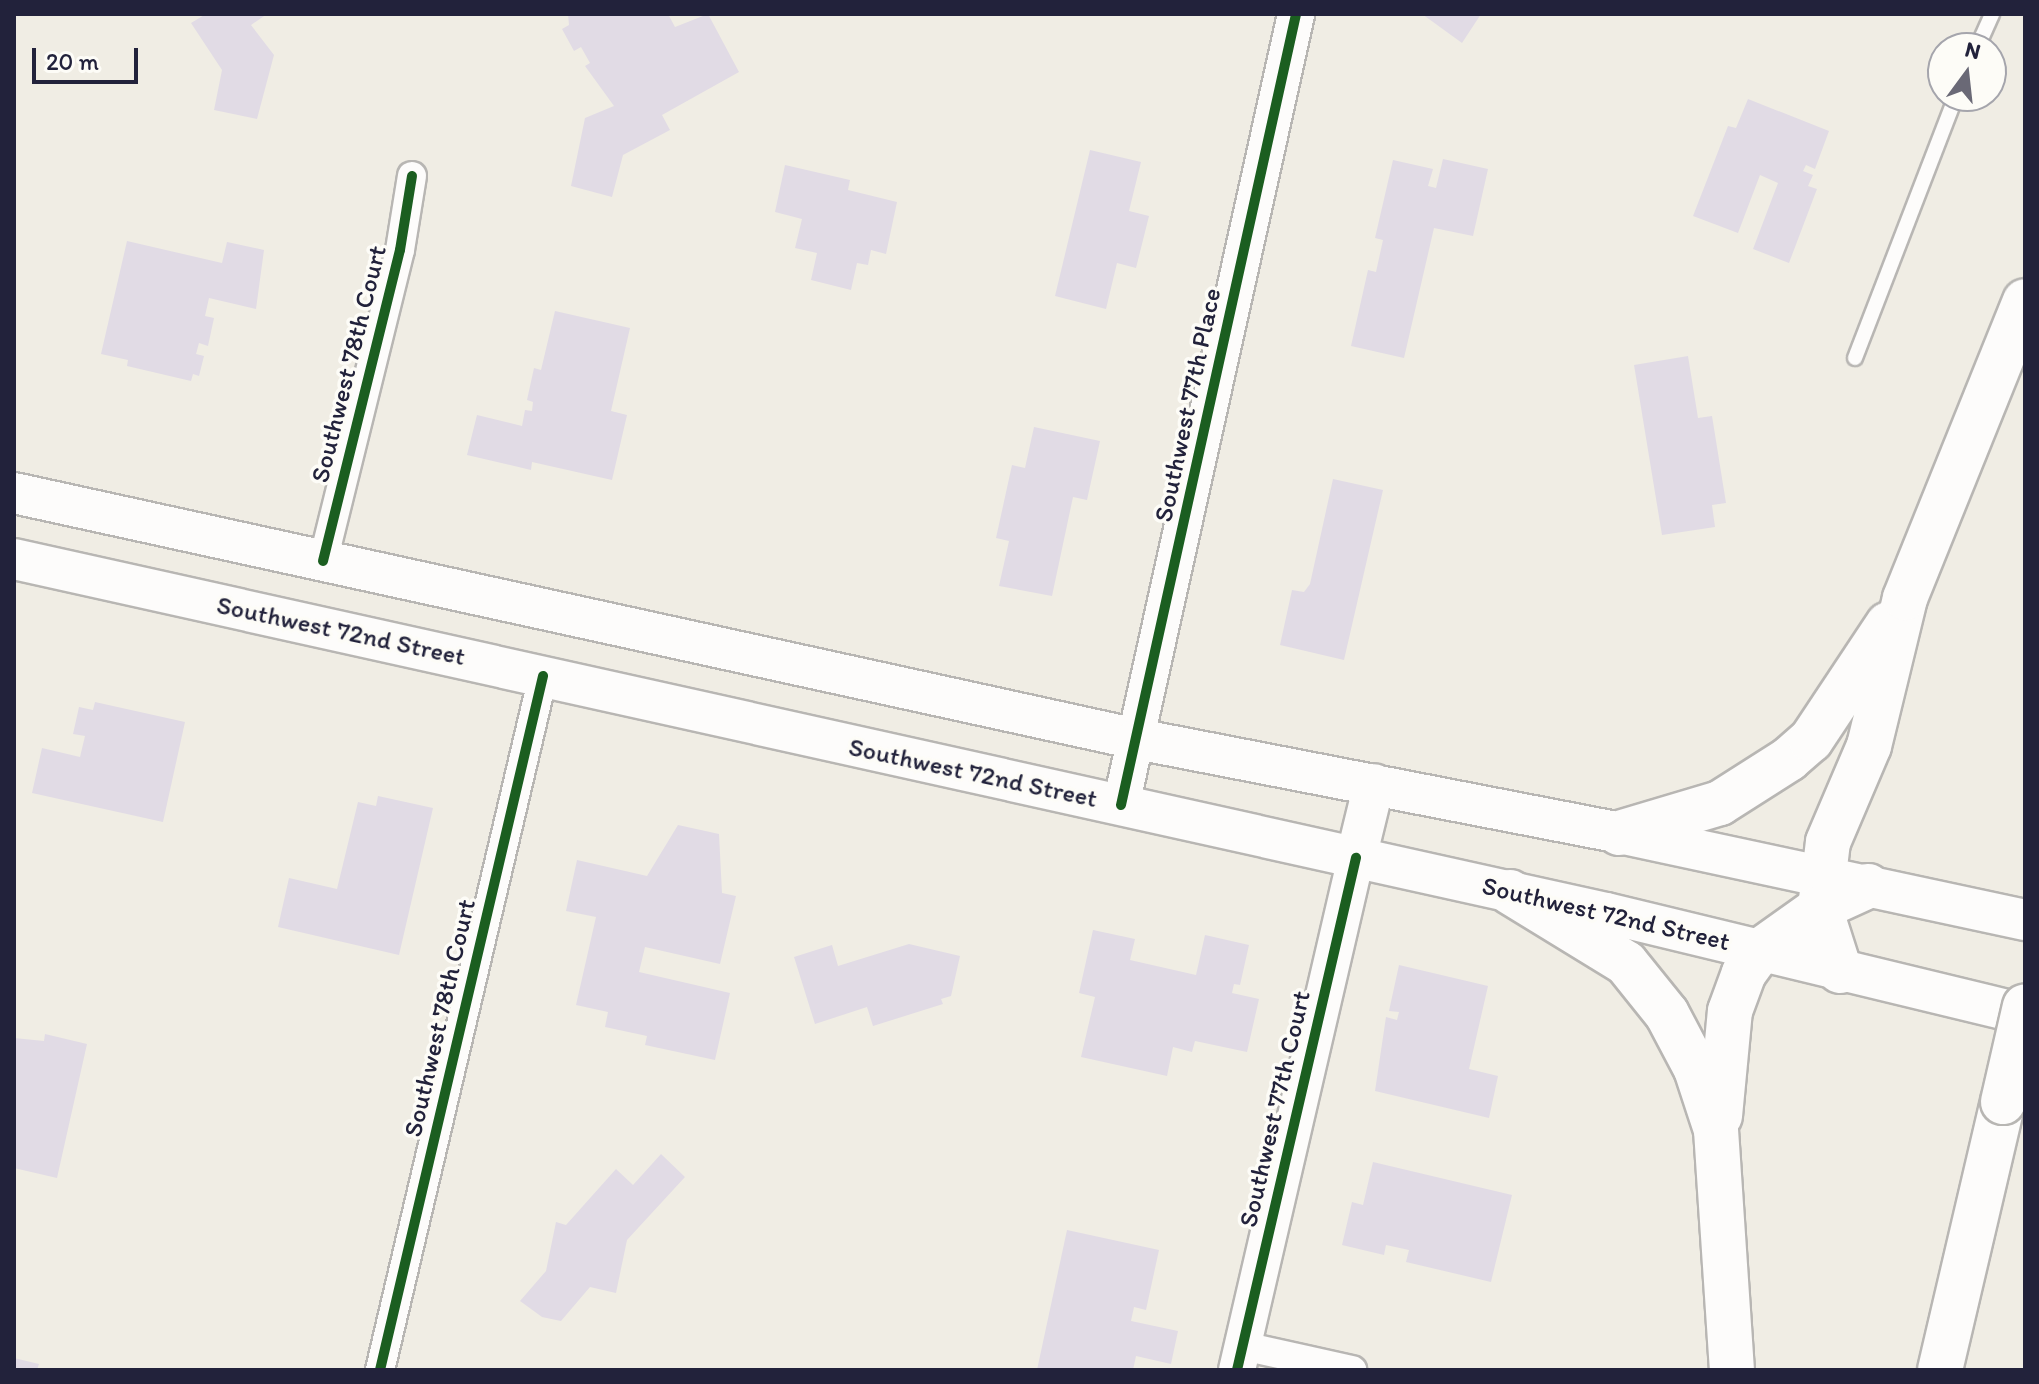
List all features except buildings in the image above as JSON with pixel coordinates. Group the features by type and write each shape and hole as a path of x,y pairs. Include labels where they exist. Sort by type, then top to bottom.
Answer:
{"highway":[{"path":"1840,971 1820,892 1828,842 1869,746 1905,598 2025,301"},
{"path":"1619,833 1720,803 1789,759 1811,740 1905,598"},
{"path":"1716,1130 1725,1095 1730,1011 1744,973 1761,950 1820,892 1868,886"},
{"path":"1510,892 1607,947 1642,981 1667,1014 1696,1069 1716,1130 1732,1370"},
{"path":"1940,1370 2025,1006"}],"main road":[{"path":"14,493 1137,739 1619,833 1820,892"},
{"name":"Southwest 72nd Street","path":"14,559 1510,892 2025,1014"},
{"path":"543,676 559,612"},
{"path":"1356,858 1374,784"},
{"path":"1868,886 2025,920"}],"street":[{"name":"Southwest 77th Place","path":"1121,805 1296,14"},
{"name":"Southwest 78th Court","path":"323,561 400,250 412,176"},
{"name":"Southwest 78th Court","path":"380,1370 543,676"},
{"name":"Southwest 77th Court","path":"1240,1358 1356,858"},
{"path":"1240,1358 1352,1370"}],"lane":[{"path":"1855,358 1950,112"}],"cycle path":[{"path":"1121,805 1296,14"},
{"path":"323,561 400,250 412,176"},
{"path":"380,1370 543,676"},
{"path":"1237,1370 1356,858"}]}
